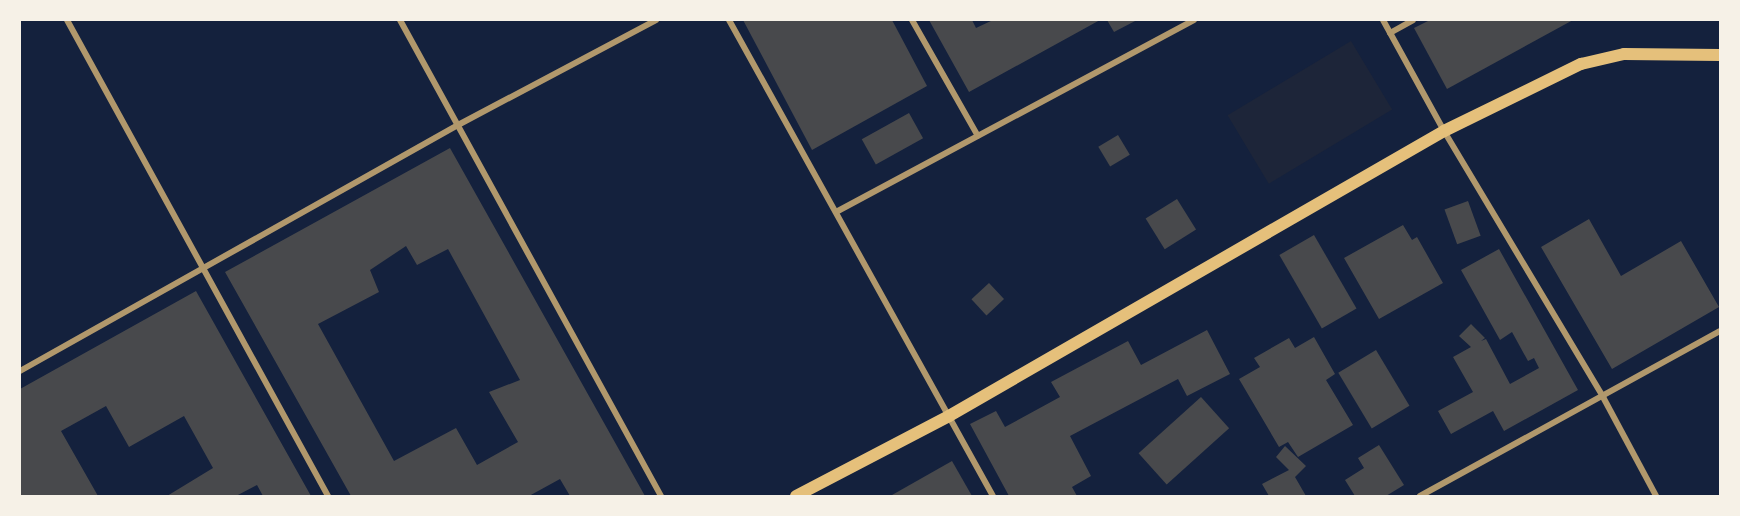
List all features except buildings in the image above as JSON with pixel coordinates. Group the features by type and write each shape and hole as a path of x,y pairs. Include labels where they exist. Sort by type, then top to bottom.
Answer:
{"main road":[{"path":"796,496 949,416 1444,131 1581,64 1624,54 1720,55"}],"street":[{"path":"67,20 202,270 328,496"},
{"path":"400,20 661,496"},
{"path":"20,371 459,125 656,20"},
{"path":"729,20 993,496"},
{"path":"912,20 978,136"},
{"path":"836,212 1194,20"},
{"path":"1383,20 1444,131 1603,397 1656,496"},
{"path":"1390,33 1413,20"},
{"path":"1420,496 1720,331"}],"shaded area":[{"path":"1351,41 1392,110 1269,184 1228,115"}]}
